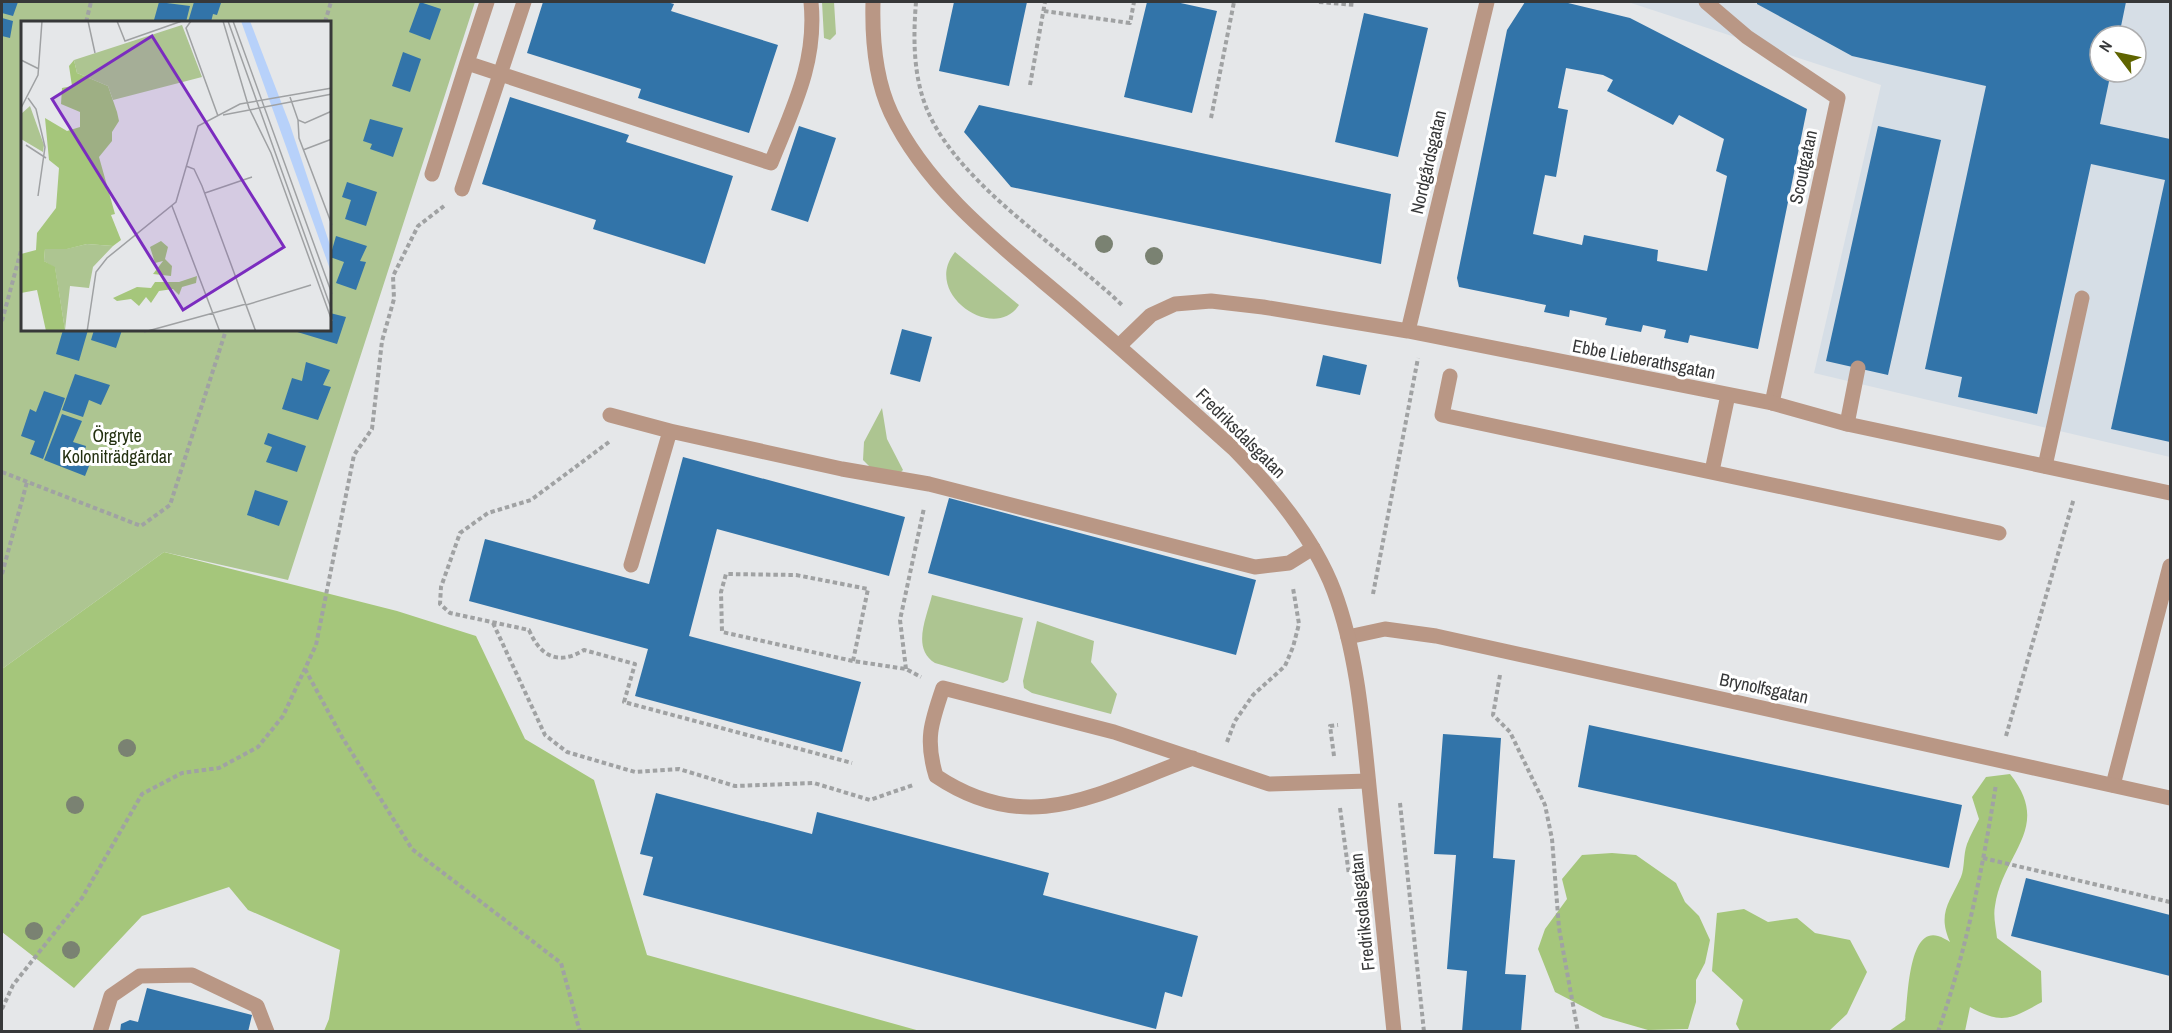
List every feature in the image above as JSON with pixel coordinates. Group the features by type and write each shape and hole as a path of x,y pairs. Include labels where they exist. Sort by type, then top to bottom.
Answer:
{"street":[{"path":"432,174 487,2"},
{"path":"462,189 524,2"},
{"path":"467,63 771,163 807,74 814,29 811,2"},
{"name":"Fredriksdalsgatan","path":"873,2 878,77 891,114 919,158 954,200 994,239 1119,346 1235,450 1265,480 1313,548 1334,590 1348,638 1368,781 1394,1032"},
{"name":"Nordgårdsgatan","path":"1407,331 1487,2"},
{"name":"Scoutgatan","path":"1706,2 1747,37 1838,98 1772,403"},
{"path":"2044,466 2082,298"},
{"name":"Ebbe Lieberathsgatan","path":"1119,346 1151,315 1175,304 1211,301 1407,331 1772,403 1847,423 2170,493"},
{"path":"1847,423 1858,368"},
{"path":"1450,376 1442,415 1999,533"},
{"path":"1712,471 1728,395"},
{"path":"610,415 670,431 842,468 930,484 1255,567 1289,563 1313,548"},
{"path":"631,566 670,431"},
{"path":"2113,785 2170,566"},
{"name":"Brynolfsgatan","path":"1348,638 1384,629 1436,636 2170,798"},
{"path":"1193,758 1062,806 1015,808 979,801 936,776 932,762 929,729 943,688 1114,732 1219,766 1269,784 1368,781"},
{"path":"100,1032 111,996 140,976 192,975 257,1006 267,1032"}],"path":[{"path":"86,21 92,2"},
{"path":"325,21 331,2"},
{"path":"916,2 912,41 920,84 929,114 948,144 965,166 1000,200 1056,251 1096,280 1141,324"},
{"path":"1030,85 1045,2"},
{"path":"1044,11 1130,23 1134,2"},
{"path":"1210,118 1234,2"},
{"path":"1319,2 1355,4"},
{"path":"2,1009 13,985 82,898 142,794 182,773 219,768 258,747 283,716 316,645 354,455 372,429 382,341 394,299 393,276 418,226 439,212 462,189"},
{"path":"2,321 21,251"},
{"path":"2,471 141,526 170,505 225,332"},
{"path":"1373,594 1419,354"},
{"path":"636,422 531,500 488,513 460,533 441,587 440,604 450,613 529,630 536,647 555,658 572,658 584,650 635,664 624,702 852,764"},
{"path":"1938,1032 1968,926 1983,858 2000,759 2080,473"},
{"path":"2,574 27,482"},
{"path":"906,669 900,620 930,484"},
{"path":"1219,766 1235,721 1253,695 1285,666 1293,647 1299,624 1289,563"},
{"path":"853,661 868,589 796,575 726,574 721,592 722,632 853,661 906,669 943,688"},
{"path":"492,622 545,735 567,752 635,772 679,769 735,786 814,783 870,800 936,776"},
{"path":"305,669 342,737 412,849 561,963 580,1032"},
{"path":"1511,675 1500,672 1493,715 1510,732 1545,806 1552,839 1559,928 1578,1032"},
{"path":"1330,726 1350,884"},
{"path":"1983,858 2170,902"}],"shaded area":[{"path":"1628,2 2170,2 2170,457 1814,373 1881,85"}],"green space":[{"name":"Örgryte Koloniträdgårdar","path":"2,2 475,2 288,580 164,552 2,669"},
{"path":"822,2 834,2 836,34 830,40 824,38"},
{"path":"955,252 1019,305 1008,315 994,319 979,316 965,308 954,297 947,283 947,268"},
{"path":"882,408 887,439 903,470 900,473 871,468 863,460 864,442"},
{"path":"164,552 397,611 476,636 525,739 594,780 647,955 920,1031 324,1031 329,1019 340,950 248,910 229,887 142,916 74,988 2,932 2,669"},
{"path":"932,595 1023,618 1008,680 1003,683 935,663 928,657 922,641 924,622"},
{"path":"1037,621 1094,641 1091,662 1117,694 1111,714 1032,693 1024,688 1023,681"},
{"path":"2010,774 2022,793 2027,810 2026,825 2022,840 2000,887 1994,918 1997,938 2041,971 2042,1002 2006,1018 1990,1016 1970,1007 1965,1031 1889,1031 1905,1020 1911,969 1920,943 1928,936 1938,936 1950,942 1946,932 1946,908 1961,877 1967,844 1979,819 1972,797 1986,777"},
{"path":"1612,853 1636,855 1676,883 1685,902 1699,916 1710,940 1705,963 1696,980 1696,1002 1688,1029 1648,1030 1603,1017 1555,992 1538,949 1545,929 1567,899 1562,879 1582,855"},
{"path":"1744,909 1768,922 1797,918 1815,933 1850,940 1867,972 1847,1014 1829,1031 1740,1031 1736,1024 1743,1000 1712,971 1717,913"}],"building":[{"path":"2,2 18,2 13,16 2,13"},
{"path":"159,2 190,6 186,21 154,20"},
{"path":"194,2 221,3 217,15 213,14 211,21 188,21"},
{"path":"420,2 441,9 430,40 409,32"},
{"path":"543,2 667,2 674,4 671,11 778,45 749,133 638,98 641,89 527,53"},
{"path":"954,2 1027,2 1009,86 939,71"},
{"path":"1147,2 1176,2 1217,11 1192,113 1124,97"},
{"path":"1525,2 1564,2 1630,18 1807,109 1758,349 1690,335 1688,343 1664,338 1666,330 1643,325 1641,332 1605,325 1607,318 1570,310 1569,317 1544,312 1546,305 1459,287 1457,278 1507,30","holes":["1566,68 1603,75 1613,80 1607,91 1673,125 1679,115 1724,139 1716,171 1727,176 1707,271 1657,261 1658,250 1584,235 1582,245 1533,234 1545,175 1556,177 1568,110 1558,108"]},
{"path":"1757,2 2126,2 2121,24 2088,24 2088,84 2108,84 2100,124 2170,139 2170,442 2111,429 2165,180 2091,164 2037,414 1958,397 1962,377 1925,369 1986,86 1852,56"},
{"path":"1364,13 1428,28 1398,157 1335,142"},
{"path":"2,18 13,21 10,38 2,36"},
{"path":"403,52 421,59 410,92 392,86"},
{"path":"510,97 629,135 626,142 733,176 705,264 593,229 596,220 482,184"},
{"path":"979,105 1391,194 1381,264 1011,187 964,132"},
{"path":"370,119 403,128 393,157 370,149 372,144 363,141"},
{"path":"799,126 836,138 808,222 771,210"},
{"path":"1878,126 1941,140 1888,375 1826,361"},
{"path":"347,182 377,192 366,226 345,219 351,200 342,197"},
{"path":"336,236 367,246 360,261 366,262 356,290 336,283 344,262 332,258"},
{"path":"332,314 346,317 337,344 297,332 332,332"},
{"path":"902,329 932,337 920,382 890,374"},
{"path":"62,332 87,332 79,361 56,354"},
{"path":"93,332 121,332 116,348 91,340"},
{"path":"1323,355 1367,365 1360,395 1316,386"},
{"path":"306,362 330,370 323,385 331,387 318,420 282,409 292,378 302,381"},
{"path":"75,374 110,385 101,405 89,400 83,417 62,410"},
{"path":"44,391 65,398 43,459 30,454 35,441 21,436 30,409 36,412"},
{"path":"62,414 82,421 73,442 86,446 84,453 93,456 85,476 44,460"},
{"path":"268,433 306,446 297,472 266,462 272,447 264,444"},
{"path":"683,457 905,517 889,576 717,529 689,636 861,682 842,752 635,696 648,649 469,601 485,539 649,584"},
{"path":"255,490 288,501 279,526 247,515"},
{"path":"949,498 1256,580 1236,655 928,573"},
{"path":"1589,725 1962,805 1949,868 1578,787"},
{"path":"1443,734 1501,738 1493,858 1515,860 1505,974 1526,975 1521,1032 1462,1032 1467,971 1447,969 1456,855 1434,854"},
{"path":"656,793 812,834 817,812 1049,873 1043,895 1198,936 1182,997 1165,992 1156,1029 643,895 653,857 640,854"},
{"path":"2026,878 2170,915 2170,976 2011,936"},
{"path":"147,988 252,1015 248,1032 120,1032 121,1024 130,1020 138,1022"}]}
